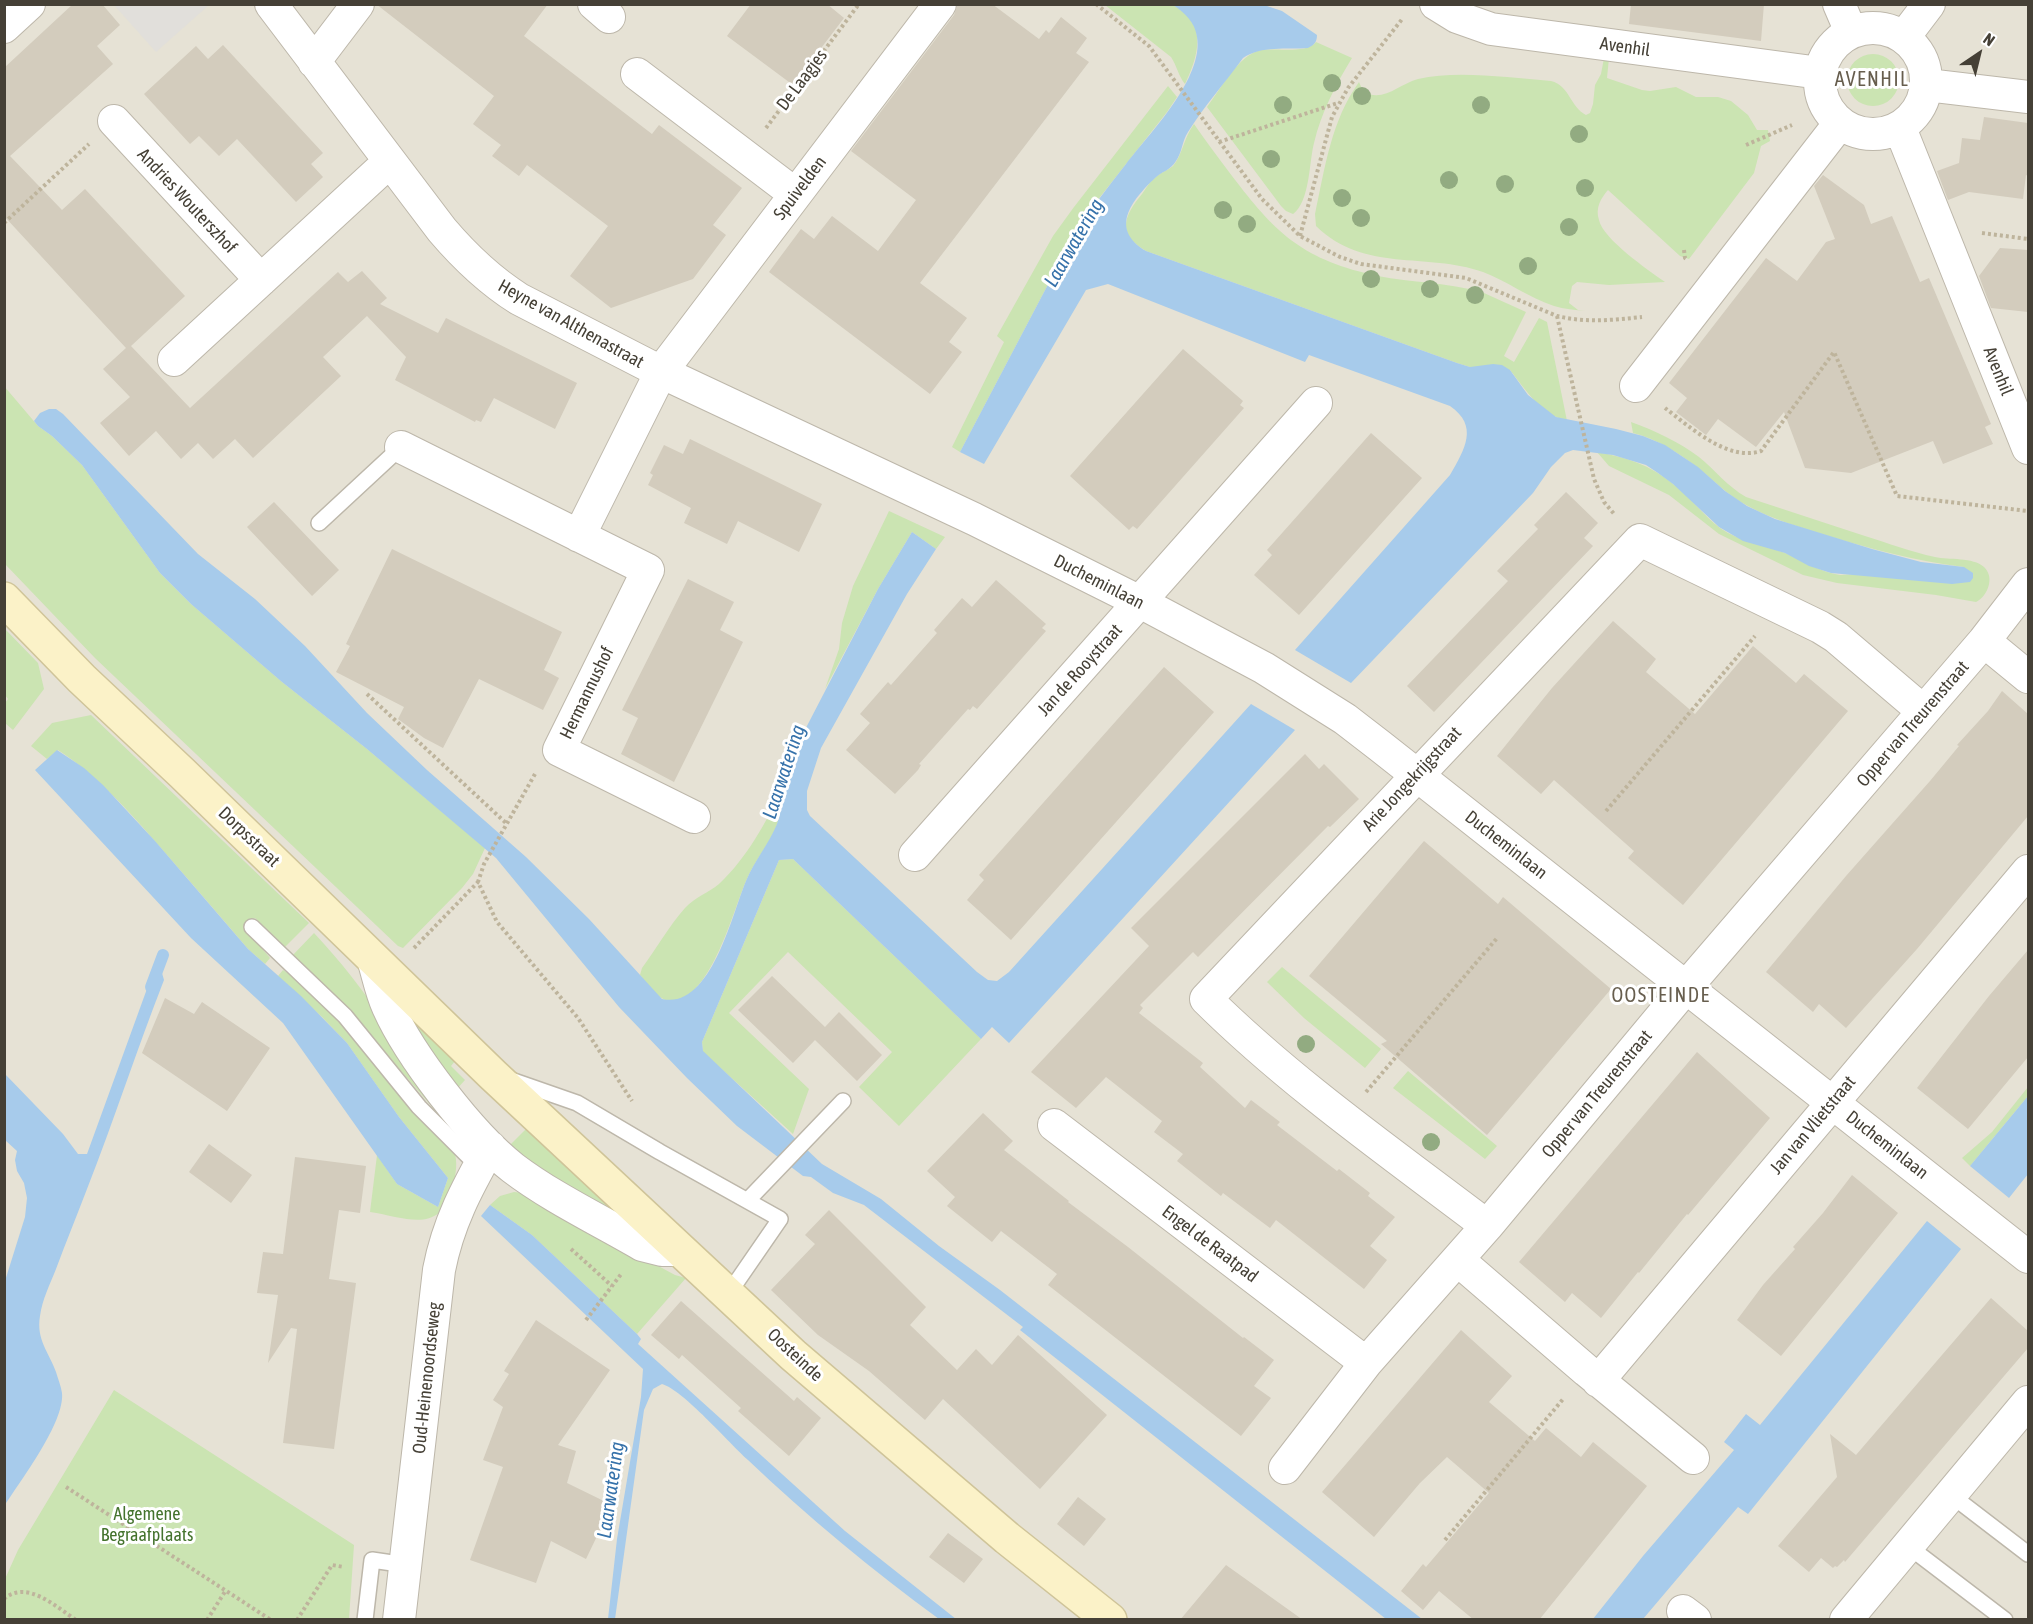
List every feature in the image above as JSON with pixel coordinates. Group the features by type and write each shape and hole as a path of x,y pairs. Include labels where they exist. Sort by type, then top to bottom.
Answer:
{"street":[{"path":"4,27 29,4"},
{"name":"Heyne van Althenastraat","path":"271,4 442,230 485,276 519,299 661,372 938,502"},
{"path":"314,62 358,4"},
{"name":"Spuivelden","path":"661,372 940,4"},
{"name":"Avenhil","path":"1436,4 1457,17 1491,29 1820,73"},
{"path":"1904,37 1929,4"},
{"path":"1845,18 1868,27 1887,29 1904,37 1917,50 1925,66 1927,85 1923,102 1914,117 1900,128 1869,135 1854,131 1834,116 1821,92 1820,73 1825,57 1836,42 1845,18"},
{"path":"637,74 795,194"},
{"path":"1927,85 2028,97"},
{"path":"1636,386 1694,312 1834,116"},
{"name":"Andries Wouterszhof","path":"114,121 261,280"},
{"name":"Avenhil","path":"1900,128 2028,448"},
{"path":"174,360 389,162"},
{"path":"579,536 661,372"},
{"name":"Jan de Rooystraat","path":"915,855 1316,403"},
{"name":"Hermannushof","path":"401,447 648,570 559,750 694,818"},
{"name":"Ducheminlaan","path":"938,502 1140,602 1264,668 1345,719 2028,1257"},
{"path":"1640,540 1804,618 1836,637 1923,711"},
{"name":"Arie Jongekrijgstraat","path":"1487,1226 1260,1051 1206,999 1640,540"},
{"name":"Opper van Treurenstraat","path":"1285,1468 1366,1363 1487,1226 1687,987 1984,641 2028,584"},
{"name":"Dorpsstraat","path":"4,599 82,679 191,781 494,1075"},
{"path":"1984,641 2028,677"},
{"name":"Jan van Vlietstraat","path":"1593,1376 1832,1102 2028,871"},
{"path":"382,967 388,1005 407,1041 446,1095 485,1157 516,1169 642,1245 662,1250 680,1250"},
{"name":"Oosteinde","path":"494,1075 793,1355 1007,1539 1110,1620"},
{"name":"Engel de Raatpad","path":"1054,1125 1366,1363"},
{"name":"Oud-Heinenoordseweg","path":"399,1620 439,1270 455,1212 485,1157"},
{"path":"1458,1260 1693,1458"},
{"path":"1846,1620 2028,1402"}],"lane":[{"name":"Hermannushof","path":"319,523 401,447"},
{"path":"252,927 345,1016 419,1107 485,1157"},
{"path":"494,1075 577,1103 780,1218 729,1293"},
{"path":"748,1200 843,1101"},
{"path":"1951,1495 2028,1554"},
{"path":"1908,1546 2005,1620"},
{"path":"364,1620 372,1560 406,1565"}],"path":[{"name":"De Laagjes","path":"745,155 859,4"},
{"path":"1096,4 1149,46 1263,199 1300,236 1340,257 1362,264 1466,278 1557,316 1587,321 1694,312"},
{"path":"1300,236 1327,133 1339,103 1348,88 1406,15"},
{"path":"1219,142 1339,103"},
{"path":"1746,145 1834,116"},
{"path":"4,222 114,121"},
{"path":"1940,228 2028,239"},
{"path":"1557,316 1594,479 1604,502 1612,513 1640,540"},
{"path":"1636,386 1704,438 1743,453 1754,453 1761,451 1767,445 1834,352 1897,496 2028,510"},
{"path":"1606,811 1780,607"},
{"path":"367,694 507,824"},
{"path":"382,967 478,882 484,864 541,764 559,750"},
{"path":"478,882 497,922 578,1018 634,1105 660,1152"},
{"path":"1344,1116 1498,937"},
{"path":"586,1320 616,1281"},
{"path":"1445,1540 1593,1376"},
{"path":"66,1487 271,1620"},
{"path":"297,1620 332,1565 371,1572"},
{"path":"207,1620 226,1590"},
{"path":"4,1599 18,1591 34,1593 76,1620"}],"shaded area":[{"path":"5,5 2028,5 2028,1619 5,1619"},
{"path":"114,5 209,5 156,52"}],"green space":[{"path":"1164,4 1177,7 1183,12 1190,19 1197,37 1196,56 1185,84 1171,57 1105,5"},
{"path":"1316,42 1352,58 1325,110 1314,143 1303,201 1293,214 1281,206 1207,107 1238,65 1253,53 1261,50 1306,48"},
{"path":"1873,54 1883,56 1891,62 1897,70 1899,80 1897,90 1891,98 1883,104 1873,106 1863,104 1855,98 1849,90 1847,80 1849,70 1855,62 1863,56"},
{"path":"1604,58 1609,58 1607,78 1642,90 1676,87 1696,97 1718,97 1731,101 1748,115 1757,130 1768,130 1770,141 1761,146 1754,173 1689,259 1680,256 1608,190 1603,196 1598,211 1602,228 1627,254 1665,282 1609,285 1577,282 1572,286 1569,303 1578,310 1586,311 1566,309 1545,303 1483,272 1461,266 1375,256 1354,250 1335,241 1316,226 1315,214 1330,145 1349,97 1359,82 1363,91 1377,95 1390,92 1411,81 1433,76 1484,76 1551,81 1562,87 1576,107 1586,115 1590,113 1593,104 1595,85 1601,74"},
{"path":"1168,86 1177,97 1089,211 1074,235 960,452 952,447 1004,342 997,336 1053,236"},
{"path":"1194,124 1258,208 1286,236 1302,248 1320,258 1365,273 1443,284 1484,293 1526,312 1504,356 1514,362 1539,318 1547,322 1567,421 1557,418 1541,407 1510,370 1470,367 1457,363 1146,251 1137,245 1127,232 1127,218 1153,180 1176,162"},
{"path":"4,386 38,426 52,436 82,465 160,573 191,604 282,682 367,749 485,848 473,874 462,888 403,948 398,946 95,658 5,564"},
{"path":"1631,422 1666,437 1691,452 1746,497 1917,553 1967,560 1979,564 1984,567 1989,576 1987,591 1976,602 1837,583 1803,575 1719,534 1669,495 1609,466 1597,452 1628,459 1665,477 1714,523 1728,533 1785,553 1826,571 1840,575 1964,567 1877,550 1766,515 1734,498 1674,451 1659,442 1633,433"},
{"path":"889,511 945,537 936,549 912,532 878,589 825,689 839,649 842,623 853,586"},
{"path":"4,628 38,663 44,689 13,730 5,723 5,703 8,699 5,695"},
{"path":"91,715 309,923 285,947 255,918 244,927 270,958 265,964 248,949 116,798 88,772 58,750 47,759 31,746 52,723"},
{"path":"783,788 777,825 749,874 720,950 710,968 700,984 688,995 675,1001 659,997 640,975 642,968 685,908 719,884 738,863 763,826"},
{"path":"793,859 981,1039 899,1126 859,1087 892,1052 788,952 729,1013 809,1089 793,1134 703,1052 702,1042 779,860"},
{"path":"314,933 369,999 448,1120 445,1122 342,1002 292,956"},
{"path":"1282,967 1381,1049 1365,1068 1304,1018 1267,982"},
{"path":"283,970 302,982 343,1024 454,1150 456,1168 453,1186 448,1201 440,1212 421,1220 370,1212 377,1155 397,1184 438,1207 448,1178 399,1117 347,1043 278,976"},
{"path":"397,1004 455,1061 451,1066 465,1080 455,1091"},
{"path":"1408,1071 1497,1146 1485,1159 1393,1088"},
{"path":"2028,1087 2028,1096 1970,1166 1962,1158 1992,1132"},
{"path":"527,1128 633,1230 558,1184 509,1146"},
{"path":"514,1192 523,1193 675,1275 686,1278 637,1334 532,1235 490,1205 500,1196"},
{"name":"Algemene Begraafplaats","path":"114,1390 354,1545 349,1619 5,1619 5,1579 18,1550"}],"water":[{"name":"Laarwatering","path":"1173,5 1264,5 1282,11 1317,37 1315,43 1308,48 1258,51 1243,58 1194,122 1174,164 1155,178 1132,205 1126,224 1128,234 1146,251 1457,363 1470,367 1502,365 1510,370 1528,395 1556,417 1616,429 1665,445 1698,467 1725,491 1747,506 1775,519 1921,562 1964,567 1973,573 1973,578 1970,582 1952,584 1831,573 1809,566 1785,553 1743,541 1719,527 1673,484 1646,465 1613,455 1573,450 1565,453 1551,467 1533,493 1351,683 1295,650 1450,475 1464,447 1467,430 1464,422 1450,406 1309,355 1305,362 1108,284 1086,290 984,464 960,452 1074,235 1106,190 1161,121 1184,87 1197,53 1197,37 1189,18"},
{"path":"56,409 63,414 198,554 255,599 305,646 367,713 427,770 526,857 589,919 662,999 679,998 694,990 717,956 749,874 777,824 785,778 795,749 878,589 912,532 936,549 907,594 821,748 807,791 807,810 810,816 988,980 997,981 1009,972 1251,704 1295,730 1009,1043 992,1027 981,1039 793,859 779,860 702,1042 703,1051 822,1164 881,1199 1422,1619 1386,1619 1020,1330 1023,1327 864,1205 833,1193 811,1177 803,1176 737,1126 619,1007 496,858 367,749 282,682 191,604 160,573 82,465 34,421 40,413"},
{"path":"57,750 84,768 103,785 155,841 248,949 301,996 347,1043 399,1117 448,1178 438,1207 397,1184 283,1023 191,938 35,770"},
{"path":"157,972 162,973 164,980 41,1310 40,1332 60,1385 61,1405 50,1435 5,1505 5,1281 25,1217 27,1198 24,1183 17,1171 15,1160 17,1151 5,1140 5,1074 63,1134 78,1154 87,1154 152,975"},
{"path":"2028,1096 2028,1174 2009,1198 1970,1166"},
{"path":"490,1205 532,1235 637,1334 641,1339 638,1344 845,1531 956,1619 939,1619 889,1582 771,1481 682,1396 662,1384 653,1389 644,1410 615,1619 608,1619 617,1539 641,1397 643,1369 481,1216"},
{"path":"1927,1221 1961,1249 1748,1514 1738,1507 1643,1619 1593,1619 1643,1556 1734,1450 1724,1442 1746,1414 1760,1425"}],"building":[{"path":"73,4 102,4 120,25 97,46 113,64 10,156 62,210 85,189 185,296 131,346 190,408 338,272 348,282 362,271 387,298 380,304 438,333 446,318 577,383 555,429 494,398 481,422 476,420 475,422 395,380 406,357 367,316 323,357 341,376 253,458 235,439 213,459 198,443 181,459 156,431 129,456 100,423 130,397 103,369 126,348 4,216 4,68"},
{"path":"376,4 548,4 524,36 652,134 659,125 742,188 713,225 726,235 693,279 611,308 570,276 608,226 527,165 519,176 492,156 501,145 473,124 494,96"},
{"path":"751,4 827,4 844,18 793,85 727,36"},
{"path":"958,4 992,4 1039,39 1046,30 1049,33 1061,17 1087,38 1076,53 1089,62 920,283 967,318 949,342 962,352 930,394 769,272 801,229 814,239 832,216 878,251 916,200 851,151 954,15"},
{"path":"1631,4 1764,4 1761,41 1629,24"},
{"path":"223,45 323,153 311,164 323,177 296,202 237,139 219,156 199,136 190,144 144,94 196,46 208,59"},
{"path":"1984,117 2028,123 2028,176 2026,175 2023,199 1969,192 1948,200 1937,171 1959,163 1962,138 1980,140"},
{"path":"1823,175 1864,205 1871,224 1892,216 1920,282 1929,278 1991,424 1985,427 1993,444 1943,464 1933,441 1851,473 1805,468 1784,412 1756,447 1718,419 1706,435 1676,412 1687,398 1669,383 1766,258 1797,281 1826,242 1835,239 1814,186"},
{"path":"2000,248 2028,250 2028,312 1991,308 1979,276"},
{"path":"1183,349 1243,401 1240,405 1244,408 1137,529 1133,526 1129,530 1070,476"},
{"path":"1371,433 1422,478 1299,615 1254,575 1272,555 1267,550"},
{"path":"690,439 822,504 799,552 738,521 727,544 684,523 691,508 648,485 653,475 650,473 664,445 683,454"},
{"path":"1566,492 1598,523 1584,538 1593,546 1434,712 1407,686 1508,581 1497,571 1538,529 1534,525"},
{"path":"274,502 339,570 312,596 247,527"},
{"path":"392,549 562,632 544,670 559,678 543,710 479,679 443,748 424,738 398,719 404,707 336,672 350,646 346,644"},
{"path":"688,579 734,602 720,630 743,642 674,782 621,754 638,718 622,710"},
{"path":"996,580 1046,624 1042,628 1046,631 977,709 973,706 970,710 968,709 919,764 921,765 918,770 895,794 846,750 870,723 860,714 888,682 891,685 937,633 934,630 962,598 972,607"},
{"path":"1613,621 1656,659 1646,672 1695,714 1753,646 1796,683 1804,674 1848,711 1683,905 1628,858 1634,851 1554,780 1541,794 1497,756 1552,688"},
{"path":"1164,667 1214,712 1011,940 967,900 984,880 979,875"},
{"path":"2002,691 2028,714 2028,816 1917,949 1846,1028 1819,1004 1813,1012 1766,972 1846,876 1930,781"},
{"path":"1305,754 1319,769 1324,764 1359,799 1330,827 1328,826 1198,957 1193,952 1140,1005 1143,1008 1139,1013 1203,1063 1200,1067 1245,1108 1251,1100 1280,1122 1277,1125 1370,1193 1368,1196 1395,1217 1370,1246 1387,1260 1364,1289 1276,1220 1270,1228 1223,1193 1221,1196 1177,1161 1183,1154 1154,1132 1162,1121 1106,1077 1076,1108 1031,1072 1149,946 1131,928"},
{"path":"1424,841 1498,904 1503,897 1611,989 1487,1135 1381,1044 1387,1041 1309,976"},
{"path":"2028,950 2028,1057 1968,1129 1917,1088"},
{"path":"772,976 825,1027 839,1012 882,1055 857,1081 815,1040 793,1063 738,1010"},
{"path":"165,998 194,1014 202,1002 270,1048 227,1111 142,1053"},
{"path":"1697,1052 1770,1118 1601,1318 1572,1293 1565,1302 1519,1262"},
{"path":"983,1113 1013,1141 1004,1150 1274,1360 1254,1386 1271,1398 1241,1436 1048,1285 1057,1274 1001,1231 992,1242 947,1206 955,1197 927,1171"},
{"path":"209,1144 252,1175 231,1203 189,1172"},
{"path":"295,1157 366,1166 360,1213 339,1210 329,1279 356,1283 334,1449 283,1443 297,1329 291,1328 268,1363 278,1295 257,1293 263,1252 283,1254"},
{"path":"1852,1175 1898,1213 1781,1356 1737,1320"},
{"path":"829,1210 926,1307 910,1325 957,1370 976,1349 992,1365 1018,1335 1107,1415 1040,1489 943,1399 925,1420 869,1371 818,1335 771,1290 815,1244 805,1235"},
{"path":"1991,1298 2028,1331 2028,1348 1845,1562 1844,1560 1833,1568 1821,1558 1809,1572 1778,1546 1837,1477 1830,1434 1856,1455"},
{"path":"681,1301 794,1401 797,1397 821,1418 789,1456 738,1411 741,1408 682,1355 679,1359 651,1335"},
{"path":"536,1320 610,1370 558,1445 576,1451 567,1483 612,1505 586,1559 551,1541 536,1583 470,1560 503,1467 483,1460 503,1407 493,1400 509,1374 504,1371"},
{"path":"1461,1330 1512,1376 1489,1402 1535,1441 1546,1428 1581,1457 1593,1442 1647,1486 1539,1620 1474,1620 1439,1591 1423,1610 1401,1591 1423,1564 1426,1567 1489,1493 1447,1457 1420,1483 1374,1537 1322,1492"},
{"path":"1078,1497 1106,1519 1084,1546 1057,1524"},
{"path":"948,1533 983,1559 964,1583 929,1557"},
{"path":"1226,1565 1303,1620 1180,1620"}],"waterway":[{"path":"151,987 163,955"}],"district":[{"name":"AVENHIL","path":"1872,80"},
{"name":"OOSTEINDE","path":"1661,996"}]}
